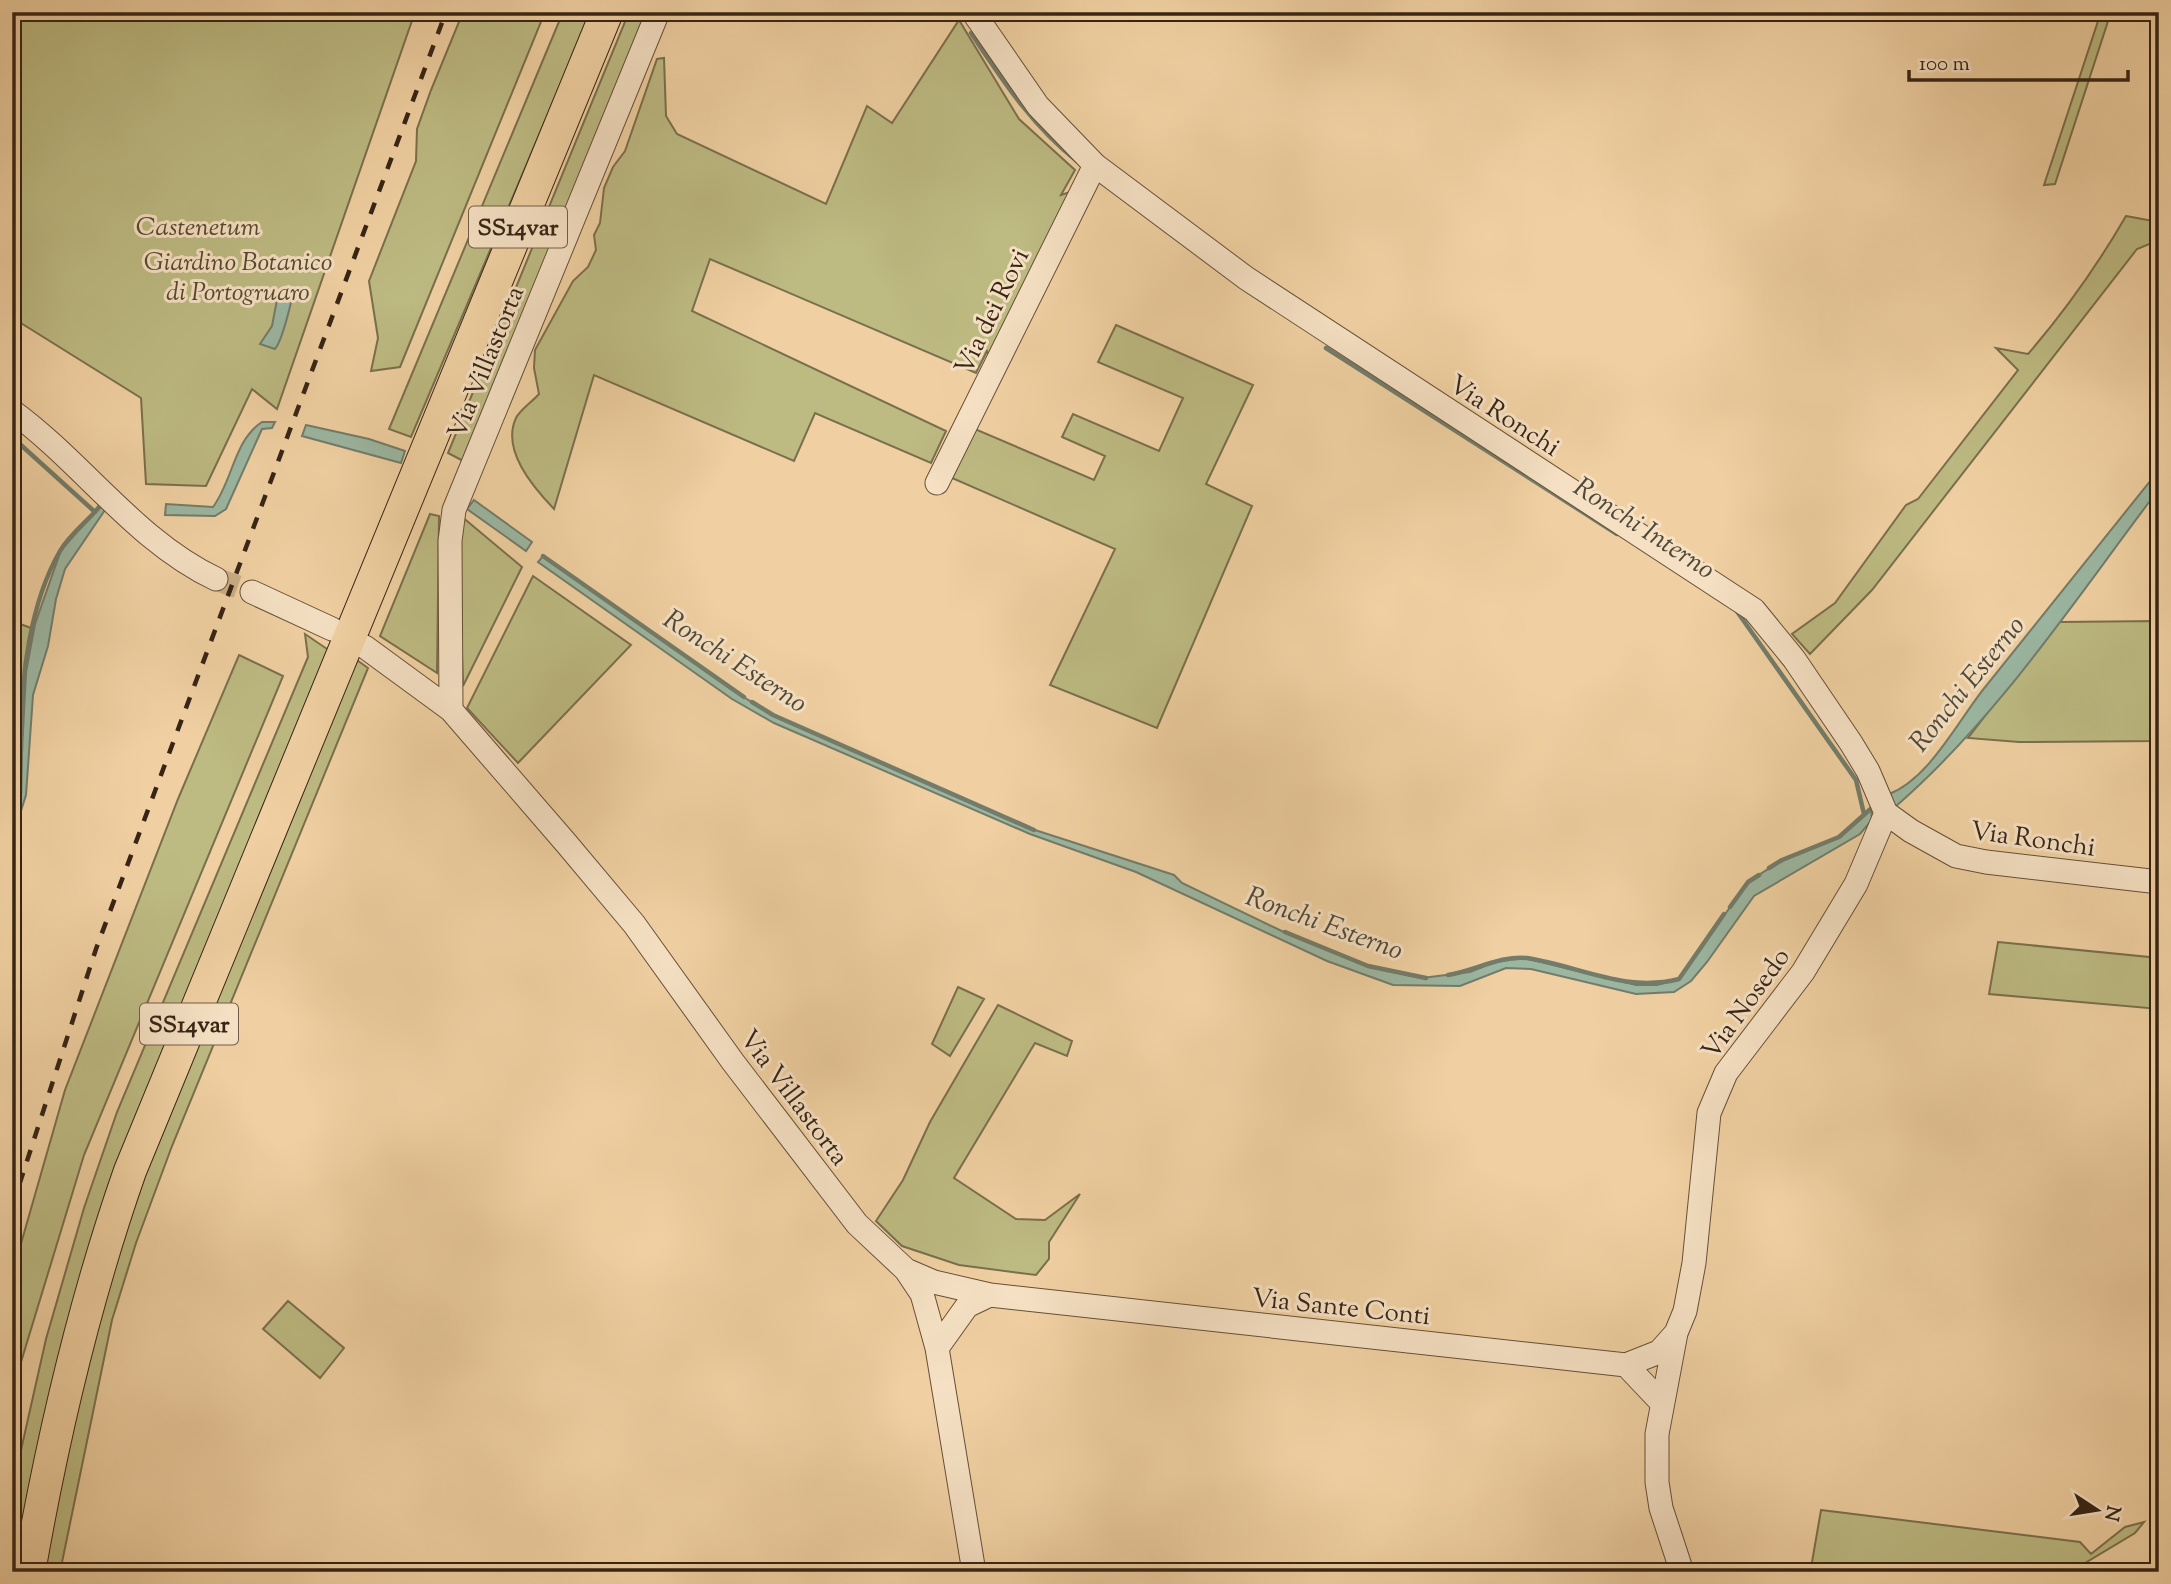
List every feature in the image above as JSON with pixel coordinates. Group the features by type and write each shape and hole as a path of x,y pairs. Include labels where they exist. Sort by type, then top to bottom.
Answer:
{"highway":[{"name":"SS14var","path":"29,1572 69,1370 107,1238 130,1171 607,12"}],"street":[{"name":"Via Villastorta","path":"451,710 450,541 454,510 659,12"},
{"name":"Via Ronchi","path":"973,12 1038,106 1096,164 1246,278 1754,610 1794,659 1850,743 1868,771 1881,804 1956,856 1986,862 2159,881"},
{"name":"Via dei Rovi","path":"937,483 1096,164"},
{"path":"12,411 36,429 155,543 211,569"},
{"path":"252,592 332,629"},
{"name":"Via Villastorta","path":"365,647 451,710 634,924 733,1062 857,1224 906,1270 922,1294 937,1348 974,1572"},
{"name":"Via Nosedo","path":"1682,1572 1661,1508 1657,1482 1657,1434 1676,1333 1685,1311 1694,1262 1702,1159 1709,1113 1726,1073 1803,972 1856,884 1881,804"},
{"name":"Via Sante Conti","path":"906,1270 934,1282 990,1295 1626,1365 1658,1352 1676,1333"},
{"path":"937,1348 967,1307 990,1295"},
{"path":"1626,1365 1662,1403"}],"green space":[{"path":"12,12 415,12 277,409 252,389 206,486 146,484 141,398 16,320 12,325"},
{"path":"463,12 545,12 400,367 371,371 378,338 369,281 416,161 417,129"},
{"path":"563,12 591,12 411,437 389,429"},
{"path":"629,12 653,12 467,463 448,453"},
{"path":"2101,12 2111,12 2055,184 2044,185"},
{"path":"959,20 1019,119 1075,170 1061,195 1070,192 991,359 987,351 976,373 710,259 692,311 946,431 931,463 815,413 794,461 594,375 554,509 521,467 513,443 512,430 518,415 539,394 534,368 535,350 573,281 588,267 596,250 594,235 600,223 604,188 613,167 625,151 657,59 664,58 666,116 677,134 826,204 867,106 892,123"},
{"path":"2126,216 2159,222 2159,240 2137,249 1872,590 1810,654 1792,634 1835,603 1906,505 1918,499 2018,370 1996,348 2028,354 2080,287"},
{"path":"1116,325 1253,385 1206,484 1252,506 1157,728 1050,685 1115,549 952,478 975,429 1094,480 1105,456 1062,437 1073,414 1159,451 1183,398 1098,362"},
{"path":"430,514 439,516 437,673 380,636"},
{"path":"461,516 522,567 463,686 459,560"},
{"path":"533,576 631,645 518,763 467,708"},
{"path":"12,621 31,628 14,750 12,749"},
{"path":"2159,621 2159,741 2019,742 1968,738 2058,622"},
{"path":"305,634 333,653 131,1141 16,1572 12,1572 12,1490 46,1339 84,1208 117,1112 308,657"},
{"path":"239,655 283,676 84,1155 18,1372 12,1403 12,1275 65,1090 178,799"},
{"path":"354,658 368,668 172,1146 136,1243 112,1320 60,1572 41,1572 54,1493 122,1227"},
{"path":"1998,942 2159,958 2159,1009 1989,994"},
{"path":"958,987 984,999 950,1056 932,1044"},
{"path":"998,1005 1072,1041 1067,1056 1035,1043 954,1178 1016,1219 1045,1220 1080,1194 1049,1242 1049,1259 1036,1275 959,1265 902,1246 876,1221 903,1180 930,1122"},
{"path":"288,1301 344,1348 320,1378 263,1329"},
{"path":"1821,1510 2080,1542 2091,1554 2125,1527 2144,1522 2135,1533 2070,1572 1791,1572 1791,1566 1811,1568"}],"shaded area":[{"path":"284,294 290,294 292,299 283,332 275,349 260,344 272,326 277,300"},
{"path":"262,422 275,422 272,428 262,429 226,509 215,516 165,515 166,504 213,507 245,439"},
{"path":"306,425 369,439 405,451 401,463 302,436"},
{"path":"2159,470 2159,489 2035,655 1968,735 1895,807 1887,795 1917,776 1930,762 1975,700"},
{"path":"474,500 532,542 526,551 467,509"},
{"path":"100,506 105,510 65,569 56,599 48,646 33,695 26,795 12,839 12,820 20,792 26,672 35,624 61,550"},
{"path":"543,556 732,690 773,715 1035,830 1174,875 1182,883 1288,934 1368,966 1422,978 1470,972 1495,962 1524,958 1636,985 1657,985 1679,979 1748,882 1782,860 1839,837 1871,809 1872,820 1860,834 1754,896 1707,962 1691,981 1674,992 1636,994 1531,969 1506,968 1460,986 1393,985 1327,961 1136,872 1030,834 774,723 732,699 538,562"}],"waterway":[{"name":"Ronchi Interno","path":"971,33 1032,118 1078,162"},
{"name":"Ronchi Interno","path":"1326,348 1617,534"},
{"name":"Ronchi Esterno","path":"12,437 95,512"},
{"path":"21,736 25,665 41,594 64,545 100,506"},
{"name":"Ronchi Esterno","path":"543,556 744,697"},
{"name":"Ronchi Interno","path":"1736,610 1856,780 1864,814"},
{"name":"Ronchi Esterno","path":"752,702 773,715 1034,830"},
{"path":"12,820 20,792 21,745"},
{"name":"Ronchi Esterno","path":"1769,868 1839,837 1875,805"},
{"name":"Ronchi Esterno","path":"1730,907 1748,882 1759,875"},
{"name":"Ronchi Esterno","path":"1448,975 1498,961 1527,958 1621,981 1640,983 1679,979 1724,914"},
{"name":"Ronchi Esterno","path":"1285,932 1368,966 1426,978"}],"tunnel":[{"path":"216,579 252,592"}],"railway":[{"path":"12,1207 96,949 446,12"}],"park label":[{"name":"Castenetum","path":"198,226"},
{"name":"Giardino Botanico di Portogruaro","path":"238,276"}]}
